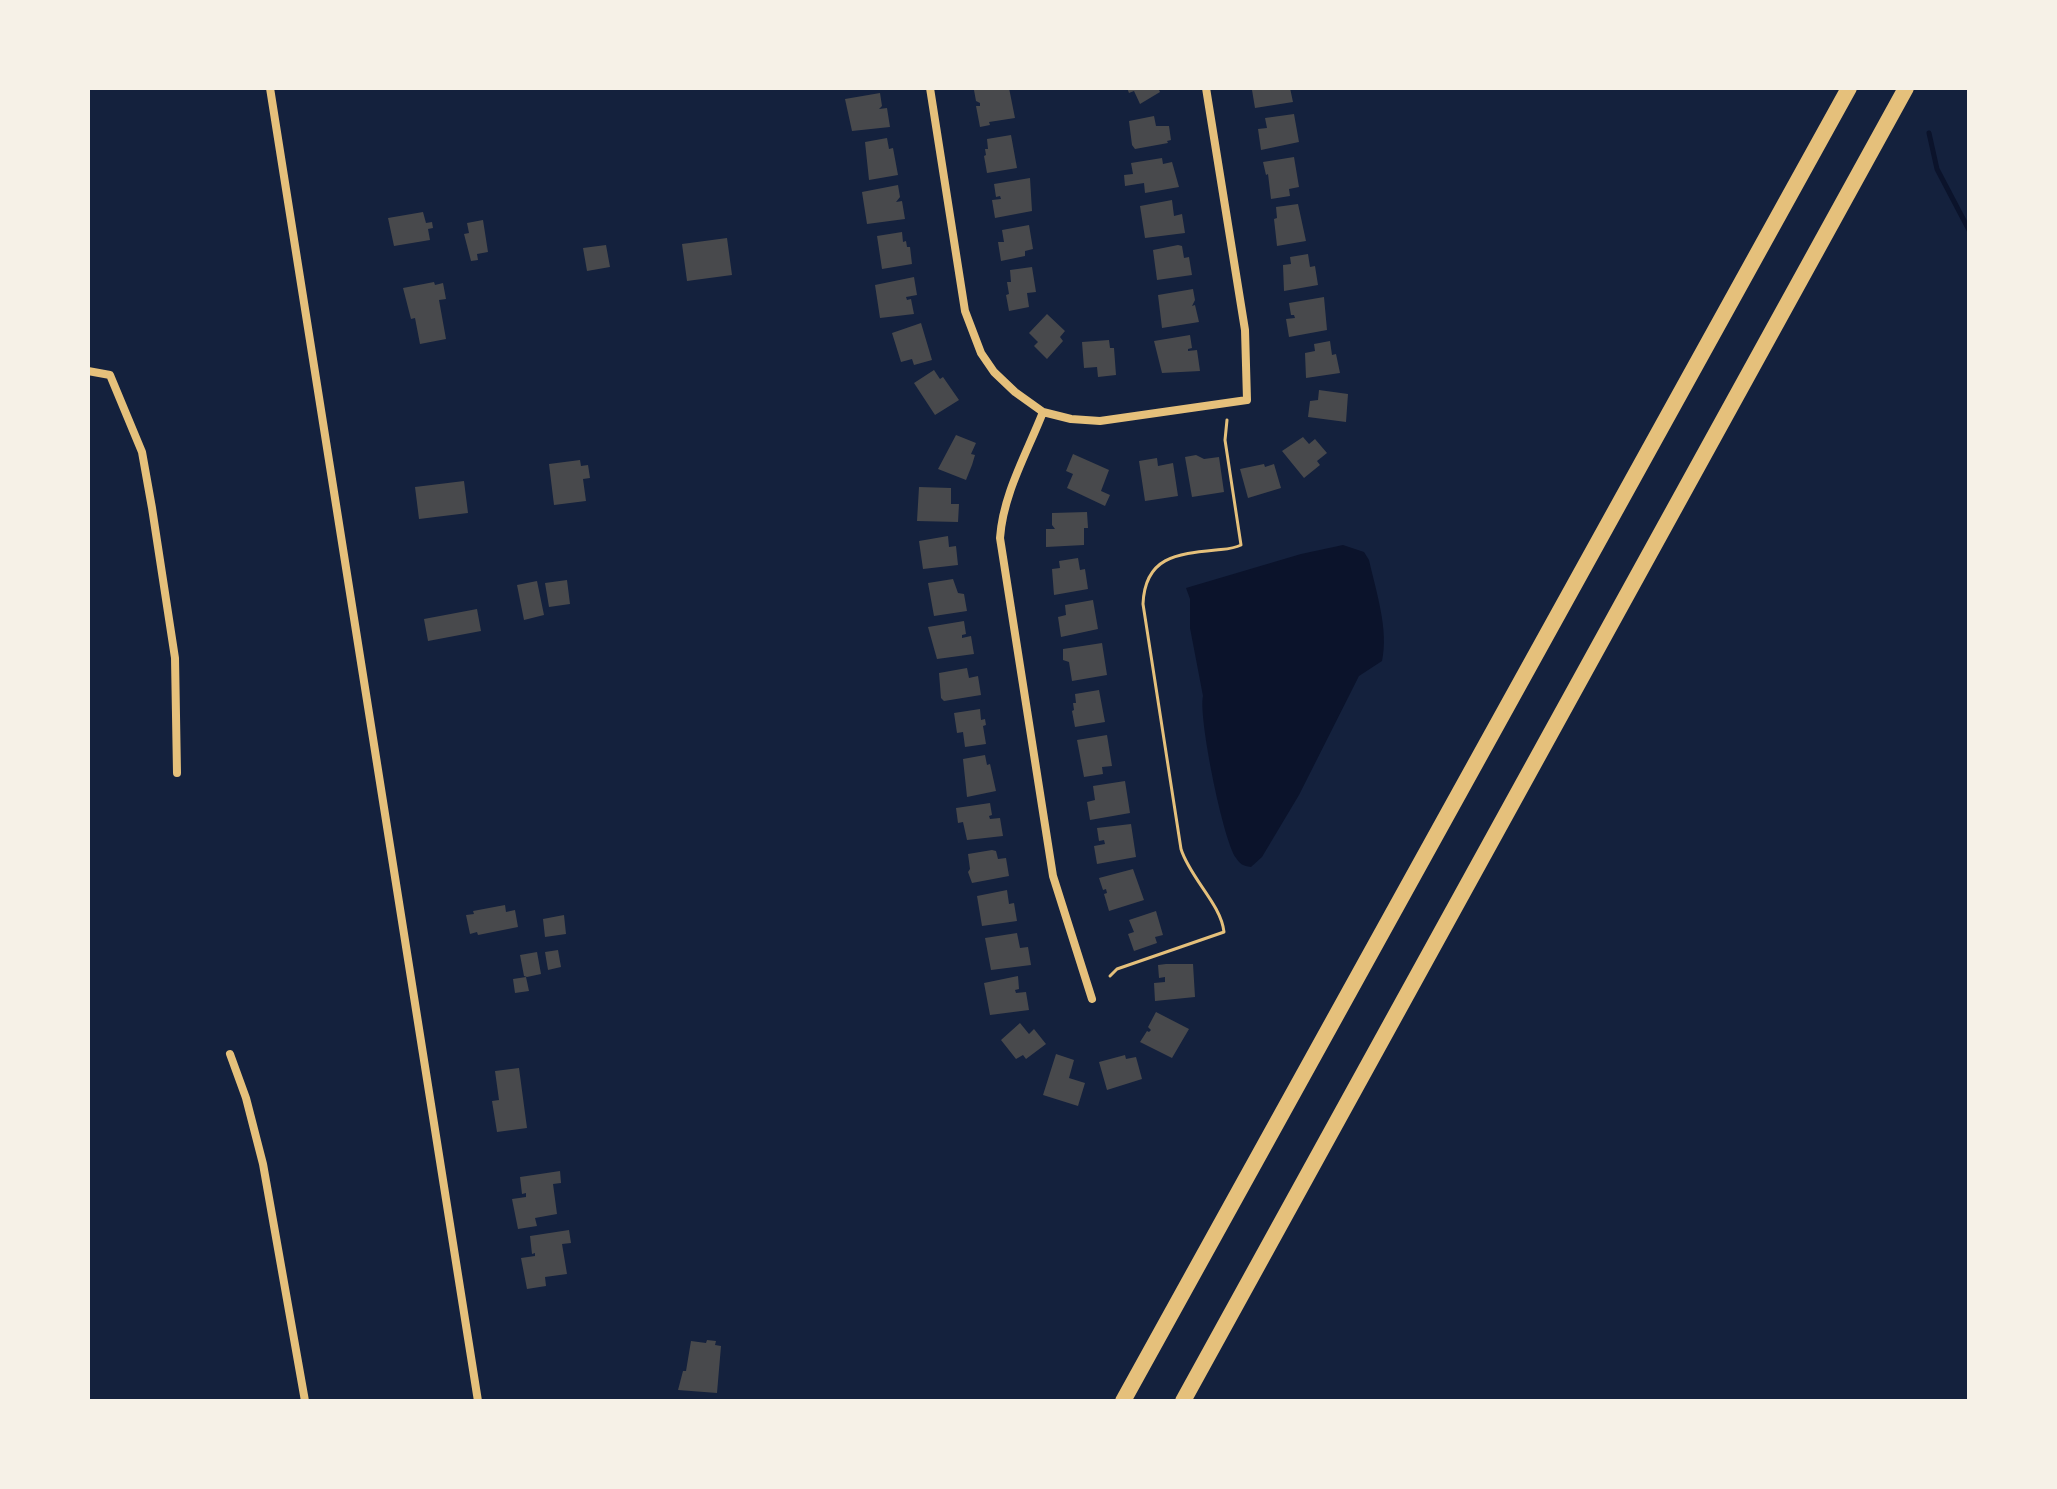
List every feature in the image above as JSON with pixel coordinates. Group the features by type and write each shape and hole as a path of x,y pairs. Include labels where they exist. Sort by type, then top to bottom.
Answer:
{"highway":[{"path":"1123,1401 1849,88"},
{"path":"1183,1401 1906,88"}],"street":[{"path":"270,88 478,1401"},
{"path":"930,88 965,311 971,332 994,372 1043,412 1071,419 1100,421 1247,400 1245,330 1206,88"},
{"path":"88,371 110,375 142,452 175,658 177,773"},
{"path":"1043,412 1009,498 1000,538 1053,876 1092,999"},
{"path":"230,1054 250,1111 263,1164 305,1401"}],"path":[{"path":"1110,976 1117,969 1224,932 1220,918 1181,849 1143,604 1149,576 1163,561 1179,555 1241,545 1225,440 1227,420"}],"water":[{"path":"1343,545 1364,552 1369,560 1383,624 1382,661 1359,676 1299,795 1262,857 1251,867 1246,866 1237,860 1231,847 1213,778 1204,727 1203,696 1190,628 1190,599 1186,588 1301,554"}],"building":[{"path":"1009,88 1015,118 989,122 990,125 980,127 976,106 980,103 976,101 974,90"},
{"path":"1127,88 1158,88 1160,92 1140,104 1134,91 1129,93"},
{"path":"1290,88 1293,102 1255,108 1252,90"},
{"path":"880,93 882,106 879,109 887,108 890,127 852,131 845,99"},
{"path":"1294,114 1299,142 1261,150 1258,129 1267,128 1265,118"},
{"path":"1154,116 1156,126 1169,126 1171,140 1135,149 1129,121"},
{"path":"1011,135 1017,168 987,173 984,156 985,149 988,149 987,139"},
{"path":"887,138 889,149 893,148 898,175 869,180 865,142"},
{"path":"1294,157 1299,187 1289,189 1290,196 1271,199 1263,162"},
{"path":"1162,158 1163,164 1172,162 1179,187 1145,193 1144,183 1125,186 1124,175 1133,174 1131,163"},
{"path":"1030,178 1032,211 995,218 992,200 1001,199 1000,196 996,197 994,184"},
{"path":"898,185 900,197 896,202 902,201 905,219 867,224 862,192"},
{"path":"1172,200 1174,216 1182,214 1185,233 1145,238 1140,206"},
{"path":"1298,204 1306,241 1277,246 1276,207"},
{"path":"423,212 426,223 432,222 433,228 428,229 430,240 394,246 388,218"},
{"path":"483,220 488,252 477,254 478,260 471,261 464,234 469,233 467,223"},
{"path":"1029,225 1033,249 1025,251 1025,256 1001,261 998,242 1004,242 1002,230"},
{"path":"902,232 903,242 906,241 907,247 910,247 912,264 882,269 877,236"},
{"path":"727,238 732,275 687,281 682,244"},
{"path":"606,245 610,267 587,271 583,248"},
{"path":"1182,246 1184,258 1189,257 1192,275 1157,280 1153,250"},
{"path":"1308,254 1310,267 1315,266 1318,285 1284,291 1283,265 1291,264 1290,257"},
{"path":"1032,267 1036,292 1027,293 1029,307 1009,311 1006,295 1009,294 1007,282 1011,282 1010,270"},
{"path":"914,277 917,295 906,297 907,300 911,299 914,314 880,318 875,285"},
{"path":"434,282 435,285 443,283 446,299 439,300 446,339 420,344 415,318 411,319 403,288"},
{"path":"1193,289 1195,300 1192,306 1195,305 1199,322 1162,328 1158,295"},
{"path":"1324,297 1327,330 1289,337 1286,319 1295,318 1291,315 1289,303"},
{"path":"1047,314 1065,331 1060,337 1063,341 1047,359 1034,346 1038,342 1029,333"},
{"path":"921,323 932,360 914,365 912,359 901,362 892,333"},
{"path":"1190,335 1192,348 1188,351 1197,350 1200,371 1162,373 1154,341"},
{"path":"1109,340 1110,348 1114,348 1116,375 1098,377 1097,367 1084,368 1082,342"},
{"path":"1330,341 1340,373 1306,378 1305,353 1315,351 1314,344"},
{"path":"934,370 940,379 943,377 959,400 935,415 914,383"},
{"path":"1319,390 1348,394 1346,422 1308,417 1310,401 1318,400"},
{"path":"956,435 976,443 966,480 938,469"},
{"path":"1303,437 1309,444 1315,439 1327,453 1317,461 1320,465 1304,478 1282,451"},
{"path":"1073,454 1109,470 1101,491 1110,495 1105,506 1067,488 1073,474 1066,471"},
{"path":"1196,455 1204,459 1219,457 1224,492 1192,497 1185,457"},
{"path":"1157,458 1158,466 1173,463 1178,496 1145,501 1139,461"},
{"path":"580,460 581,466 588,465 590,478 583,479 586,501 554,505 549,464"},
{"path":"1264,464 1265,467 1274,464 1281,488 1248,498 1240,469"},
{"path":"464,481 468,513 419,519 415,487"},
{"path":"919,487 951,488 951,504 959,504 958,522 917,521"},
{"path":"1087,512 1088,528 1084,528 1084,545 1046,547 1046,529 1055,529 1052,513"},
{"path":"948,536 949,547 956,546 958,565 923,569 919,541"},
{"path":"1078,558 1080,570 1085,569 1088,589 1054,595 1052,569 1060,568 1059,561"},
{"path":"953,579 958,593 964,594 967,611 934,616 928,583"},
{"path":"567,580 570,604 549,607 545,583"},
{"path":"537,581 544,615 524,620 517,585"},
{"path":"1093,600 1098,629 1061,637 1058,617 1066,615 1065,605"},
{"path":"477,609 481,631 428,641 424,619"},
{"path":"964,621 966,634 962,638 971,636 974,654 937,659 928,627"},
{"path":"1102,643 1107,675 1072,681 1069,662 1063,660 1063,649"},
{"path":"967,668 969,678 978,676 981,695 944,701 941,698 939,673"},
{"path":"1099,690 1105,722 1075,727 1072,711 1073,703 1076,703 1075,694"},
{"path":"980,709 981,720 985,719 986,744 965,747 963,732 957,733 954,713"},
{"path":"1107,735 1112,766 1102,767 1103,774 1084,777 1077,740"},
{"path":"985,755 996,791 967,797 963,759"},
{"path":"1125,781 1130,813 1090,820 1087,802 1095,800 1093,786"},
{"path":"990,803 990,819 1000,818 1003,836 967,840 963,822 958,823 956,808"},
{"path":"1131,824 1136,857 1097,864 1094,846 1105,844 1104,840 1099,841 1097,828"},
{"path":"996,851 998,859 1006,858 1009,876 972,883 968,872 968,854"},
{"path":"1133,869 1144,900 1109,911 1104,894 1107,893 1106,889 1103,890 1099,878"},
{"path":"1007,890 1009,904 1014,903 1017,921 982,926 977,896"},
{"path":"505,905 506,912 515,910 518,927 470,934 466,915"},
{"path":"1156,911 1163,935 1155,937 1157,943 1134,951 1128,934 1134,932 1129,920"},
{"path":"564,915 566,934 545,937 543,919"},
{"path":"1017,933 1020,948 1028,947 1031,965 991,970 985,938"},
{"path":"558,950 561,967 548,970 545,952"},
{"path":"537,952 541,974 524,976 520,955"},
{"path":"1193,964 1195,997 1155,1001 1154,983 1165,982 1165,977 1159,978 1158,965"},
{"path":"1018,976 1019,989 1015,990 1016,993 1026,992 1029,1010 990,1015 984,983"},
{"path":"526,977 529,991 515,993 513,979"},
{"path":"1156,1012 1189,1029 1172,1058 1140,1042 1151,1030 1148,1027"},
{"path":"1020,1023 1029,1034 1034,1029 1046,1044 1026,1059 1023,1055 1016,1059 1001,1040"},
{"path":"1056,1054 1074,1060 1069,1078 1085,1083 1078,1106 1043,1095"},
{"path":"1125,1055 1126,1059 1136,1057 1142,1079 1107,1090 1099,1062"},
{"path":"519,1068 527,1128 497,1132 492,1101 499,1100 495,1071"},
{"path":"560,1171 561,1183 553,1184 557,1214 535,1218 537,1226 518,1229 512,1199 526,1197 526,1193 522,1194 520,1177"},
{"path":"569,1230 571,1243 562,1244 567,1274 545,1277 546,1286 527,1289 521,1258 535,1256 535,1253 532,1254 530,1236"},
{"path":"707,1340 716,1341 715,1345 721,1346 717,1393 678,1390 683,1371 686,1371 691,1341 706,1343"}],"waterway":[{"path":"1929,133 1937,169 1969,230"}]}
